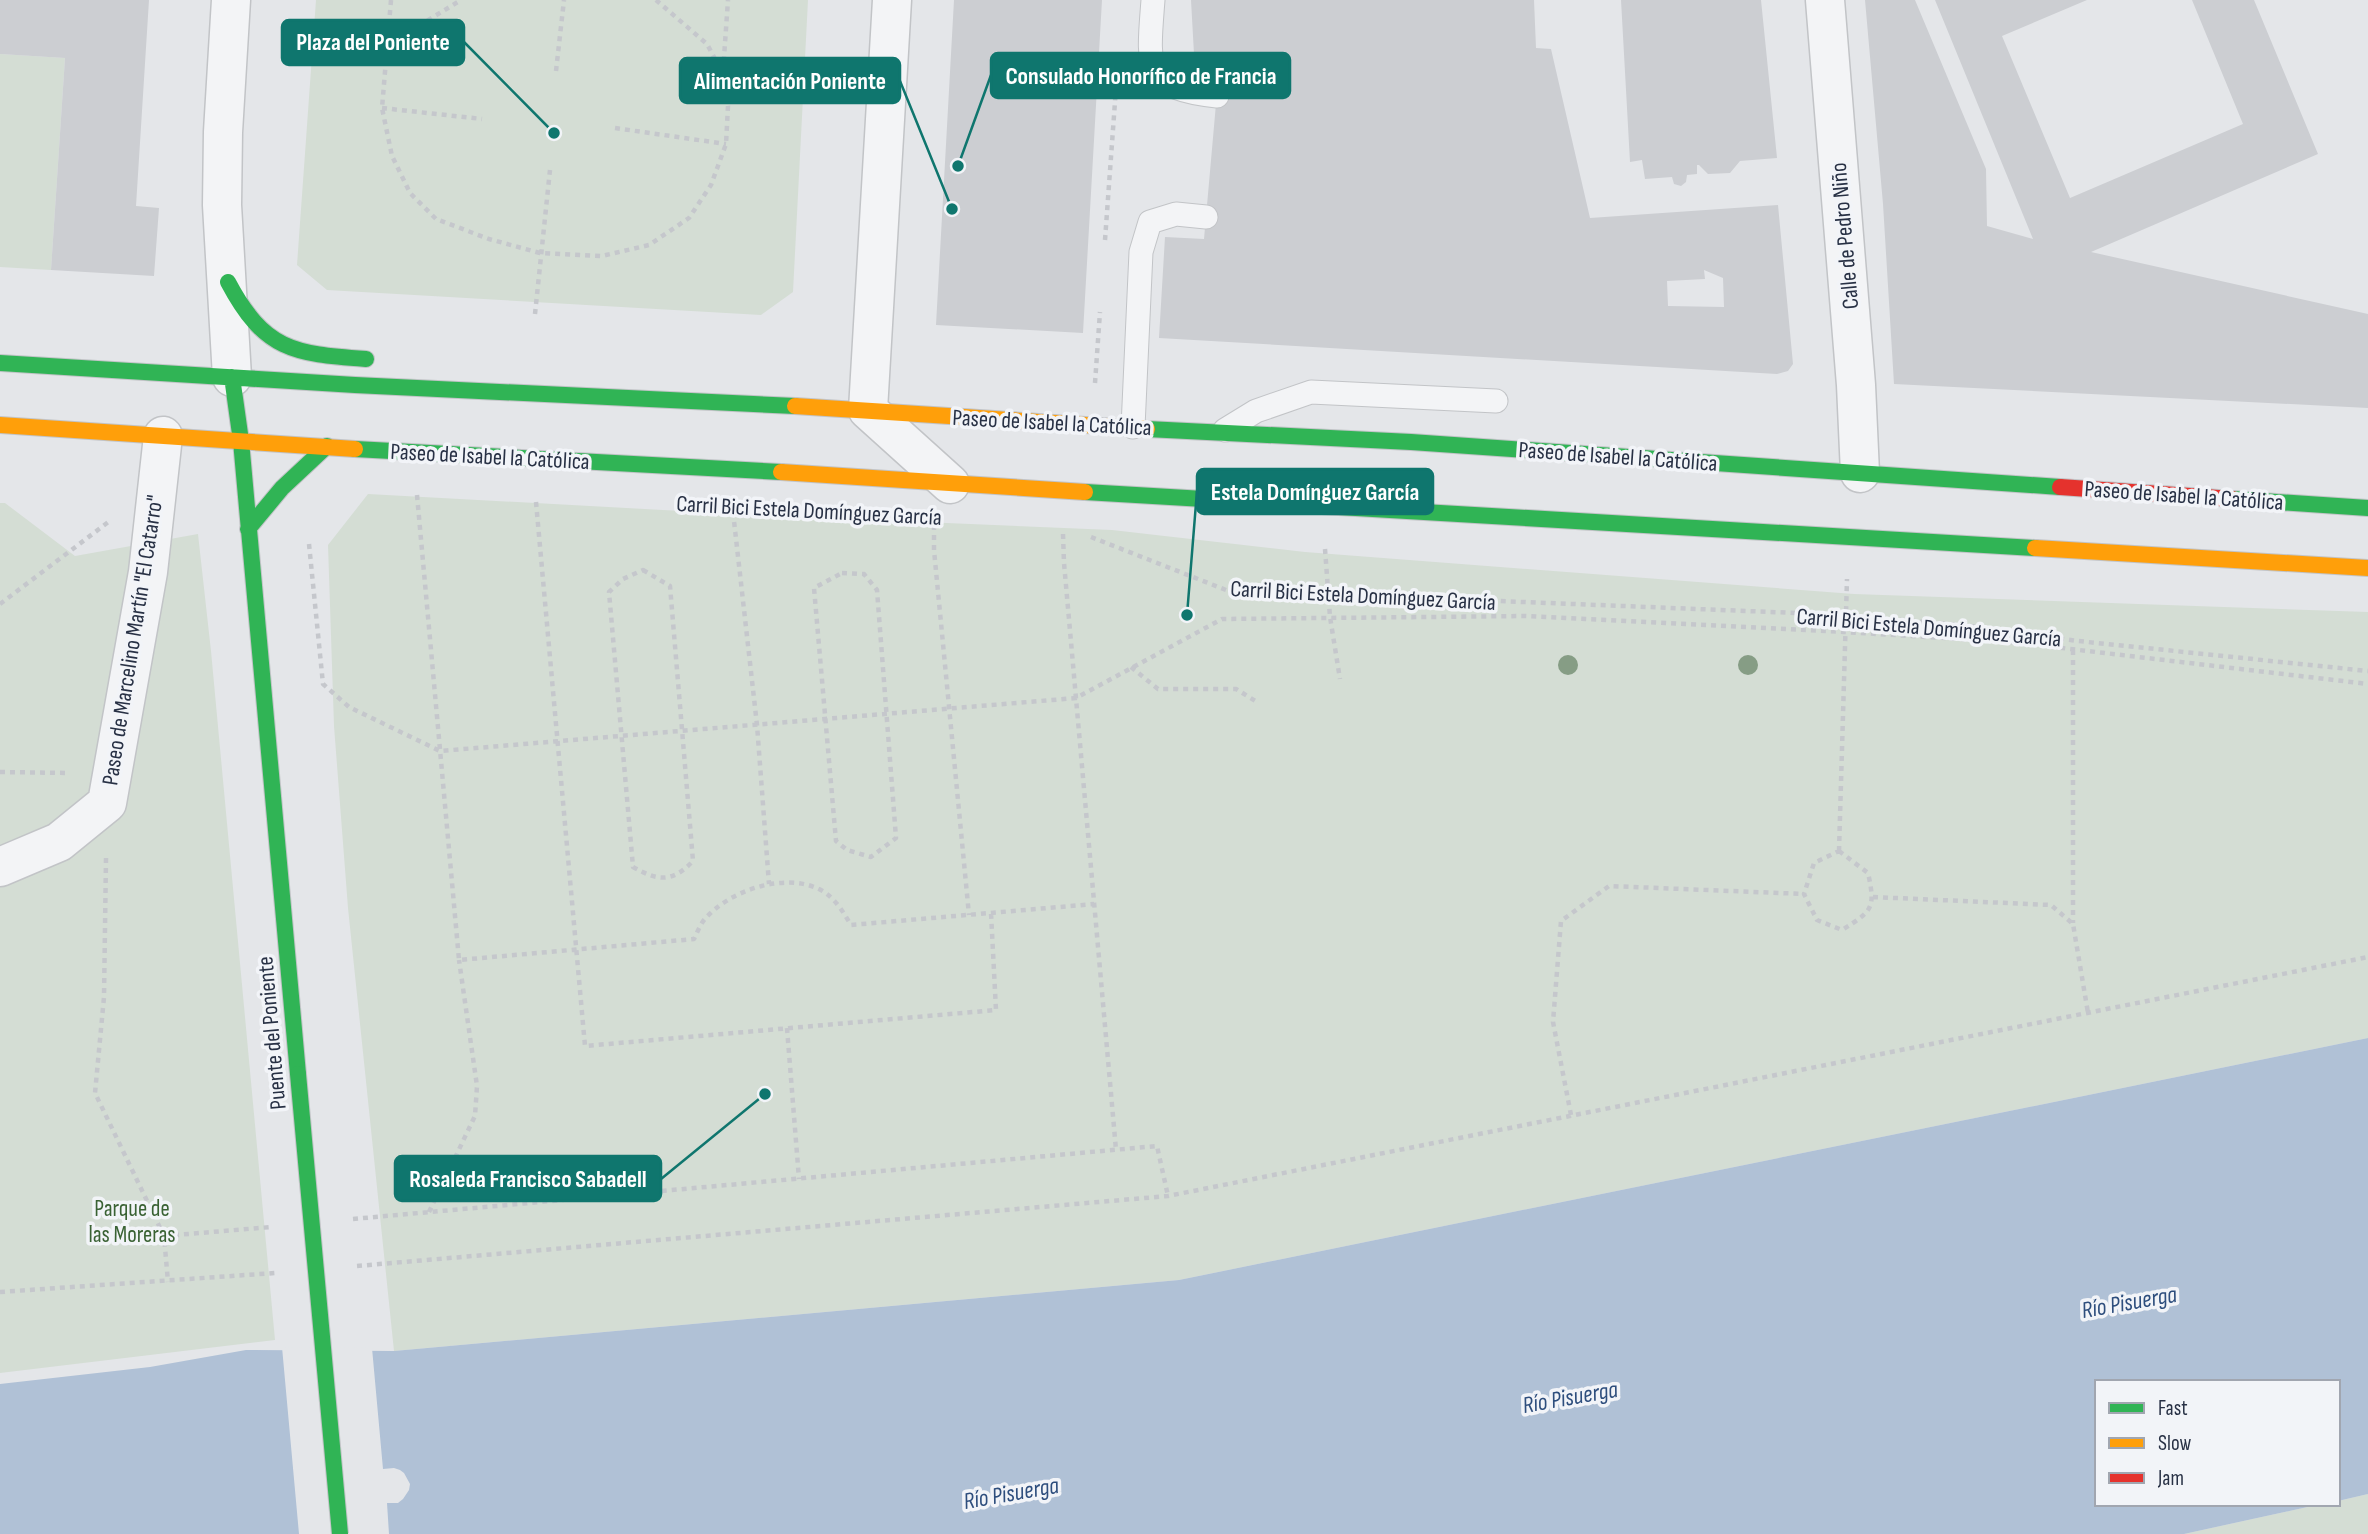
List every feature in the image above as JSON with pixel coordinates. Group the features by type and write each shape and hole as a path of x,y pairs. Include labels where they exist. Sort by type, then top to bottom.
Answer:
{"main road":[{"path":"228,282 249,320 281,345 307,354 382,360"},
{"name":"Paseo de Isabel la Católica","path":"0,363 1425,443 2368,508"},
{"path":"406,387 441,370"},
{"path":"232,377 241,441"},
{"path":"725,387 750,404"},
{"name":"Paseo de Isabel la Católica","path":"0,425 2368,568"},
{"name":"Puente del Poniente","path":"241,441 340,1534"},
{"path":"248,529 282,488 327,446"}],"street":[{"path":"231,0 223,132 222,205 232,377"},
{"path":"892,0 868,410 950,484"},
{"name":"Calle de Pedro Niño","path":"1825,0 1856,385 1860,473"},
{"name":"Paseo de Marcelino Martín \"El Catarro\"","path":"0,867 59,842 110,788 148,572 163,436"}],"lane":[{"path":"1153,0 1150,50 1153,66 1165,82 1186,92 1217,96"},
{"path":"1133,427 1141,251 1150,222 1176,214 1206,217"},
{"path":"1223,432 1256,411 1311,392 1496,401"}],"path":[{"path":"391,0 382,108 392,156 410,194 436,219 489,239 540,253 602,256 649,245 689,218 711,185 726,144 728,106 723,72 728,0"},
{"path":"388,53 412,30 461,0"},
{"path":"556,71 564,0"},
{"path":"656,0 707,44 723,72"},
{"path":"1105,247 1118,69"},
{"path":"382,108 481,119"},
{"path":"615,128 726,144"},
{"path":"535,314 550,170"},
{"path":"1091,425 1101,303"},
{"path":"0,604 157,485"},
{"path":"417,491 459,960 477,1086 475,1116 428,1212"},
{"path":"536,497 585,1046 996,1010 991,913"},
{"path":"733,507 757,725 769,884"},
{"path":"1063,526 1064,563 1116,1150"},
{"name":"Carril Bici Estela Domínguez García","path":"1088,536 1226,590 1846,615 1982,627 2078,641 2368,671"},
{"path":"309,544 323,684 349,707 440,751 1076,698 1222,619 1526,616 1844,632 2011,642 2368,684"},
{"path":"1325,546 1330,617 1340,680"},
{"path":"934,550 969,915"},
{"path":"1839,850 1848,567"},
{"path":"643,570 670,586 693,861 683,871 664,879 649,876 633,867 621,736 609,592 623,579 643,570"},
{"path":"842,573 864,574 877,590 896,838 871,857 847,850 836,841 825,719 814,588 842,573"},
{"path":"2073,650 2073,924 2088,1013"},
{"path":"1131,667 1158,689 1236,690 1257,702"},
{"path":"0,772 110,788 104,997 95,1093 164,1236 168,1282"},
{"path":"1839,850 1868,873 1873,897 1866,915 1842,930 1816,920 1804,894 1814,863 1839,850"},
{"path":"459,960 694,939 702,921 721,904 741,893 769,884 797,884 819,889 837,902 851,925 1094,904"},
{"path":"1571,1115 1553,1022 1561,921 1609,886 1804,894"},
{"path":"1873,897 2051,905 2073,924"},
{"path":"349,1266 1168,1196 2368,957"},
{"path":"787,1028 799,1179"},
{"path":"345,1220 1157,1146 1168,1196"},
{"path":"164,1236 275,1226"},
{"path":"0,1292 279,1272"}],"green space":[{"path":"316,0 808,0 793,292 761,315 327,290 297,265"},
{"path":"0,54 65,58 51,270 0,267"},
{"path":"368,494 755,515 1112,530 1305,552 1854,594 2368,612 2368,1038 1179,1280 394,1351 348,908 334,726 328,545"},
{"name":"Parque de las Moreras","path":"0,503 5,503 75,556 198,534 275,1340 0,1373"},
{"path":"2368,1494 2368,1534 2184,1534 2312,1506 2340,1506 2340,1501"}],"water":[{"name":"Río Pisuerga","path":"2368,1038 2368,1494 2340,1501 2340,1380 2095,1380 2095,1506 2312,1506 2184,1534 0,1534 0,1384 150,1367 246,1350 394,1351 1179,1280"}],"pier":[{"path":"282,1347 372,1348 383,1469 400,1470 410,1484 403,1499 398,1503 387,1503 389,1534 299,1534"}],"building":[{"path":"0,0 149,0 136,206 159,208 154,276 51,270 65,58 0,54"},
{"path":"954,0 1102,0 1083,333 936,325"},
{"path":"1191,0 1534,0 1536,48 1551,49 1590,218 1778,205 1793,364 1788,371 1777,374 1159,338 1165,237 1204,239 1219,70 1195,72","holes":["1704,270 1723,278 1724,307 1668,306 1667,281 1705,279"]},
{"path":"1621,0 1761,0 1777,158 1740,161 1730,173 1708,174 1697,165 1697,174 1687,175 1686,182 1681,186 1674,184 1672,177 1645,179 1642,160 1630,162"},
{"path":"1865,0 1915,0 1986,169 1987,226 2033,239 1935,0 2087,0 2002,36 2070,198 2243,124 2192,0 2254,0 2318,154 2091,252 2368,314 2368,408 1894,384 1883,204"}],"traffic: fast":[{"path":"228,282 254,322 283,344 319,354 366,359"},
{"path":"0,363 355,385 795,406"},
{"path":"232,377 241,441 298,1074"},
{"path":"1147,429 1411,442 2060,487"},
{"path":"248,529 282,488 327,446"},
{"path":"355,449 781,472"},
{"path":"1085,492 2035,548"},
{"path":"2233,499 2368,508"},
{"path":"298,1074 340,1534"}],"traffic: slow":[{"path":"795,406 1147,429"},
{"path":"0,425 355,449"},
{"path":"781,472 1085,492"},
{"path":"2035,548 2368,568"}],"traffic: jam":[{"path":"2060,487 2233,499"}],"place":[{"name":"Plaza del Poniente","path":"554,133"},
{"name":"Consulado Honorífico de Francia","path":"958,166"},
{"name":"Alimentación Poniente","path":"952,209"},
{"name":"Estela Domínguez García","path":"1187,615"},
{"name":"Rosaleda Francisco Sabadell","path":"765,1094"}]}
